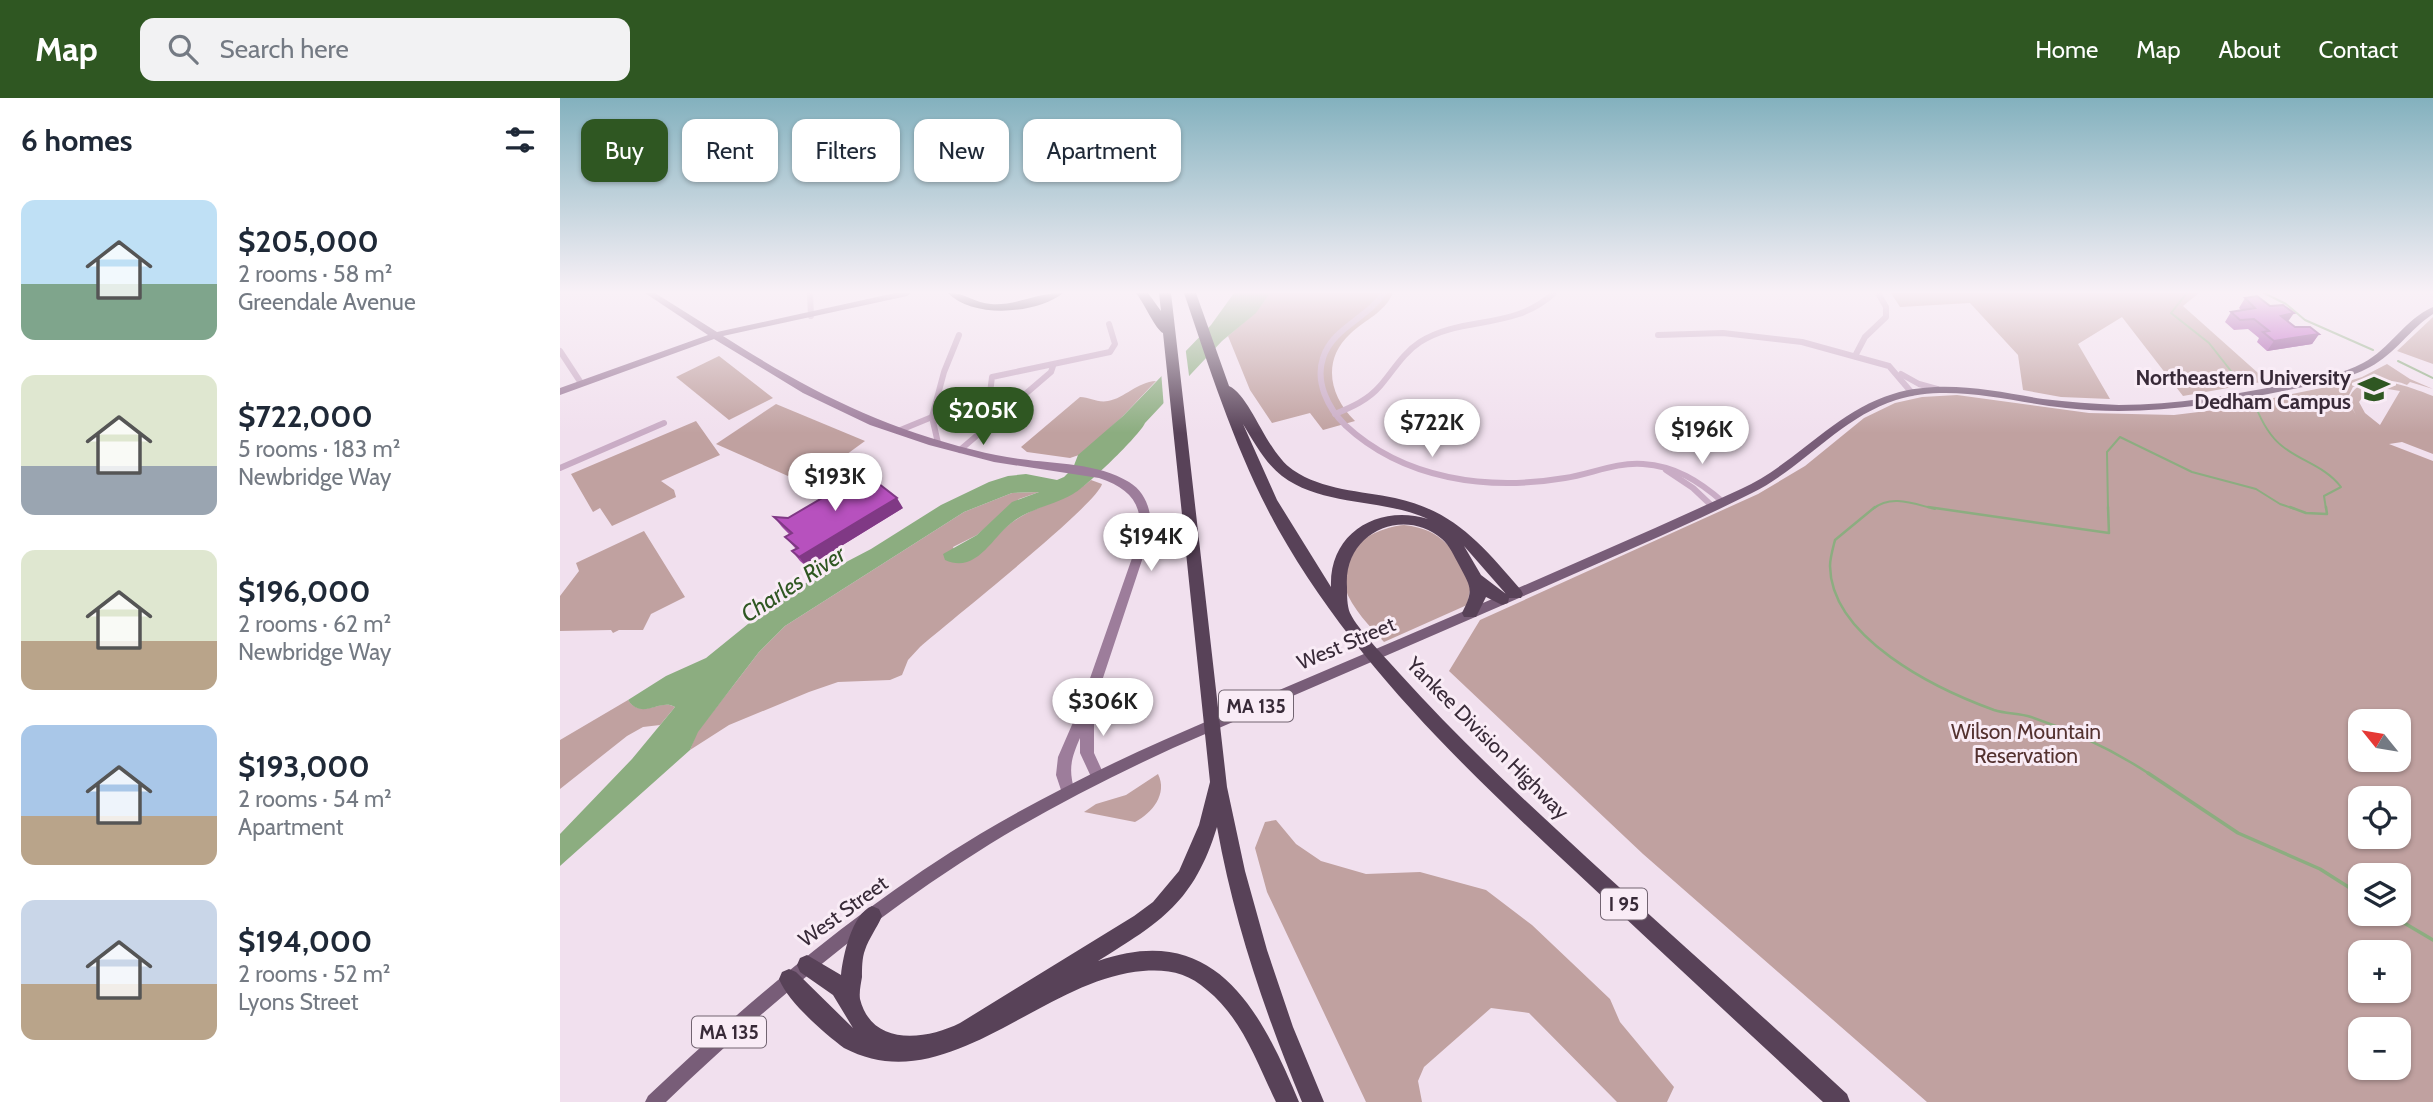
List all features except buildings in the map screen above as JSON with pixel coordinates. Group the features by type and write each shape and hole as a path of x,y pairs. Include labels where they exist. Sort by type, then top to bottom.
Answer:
{"highway":[{"path":"1169,340 1171,344"},
{"path":"1171,340 1219,782 1235,867 1254,938 1280,1018 1313,1102"},
{"name":"Yankee Division Highway","path":"1207,340 1238,432 1270,500 1302,557 1341,614 1386,670 1434,724 1503,793 1839,1102"},
{"path":"1219,376 1240,404 1273,459 1287,473 1313,484 1431,514 1459,533 1508,597"},
{"path":"1341,614 1339,572 1344,553 1357,536 1385,523 1414,522 1444,533 1455,543 1479,584 1478,596 1470,613"},
{"path":"1479,584 1508,597"},
{"path":"807,965 828,977 849,1000 867,1030 884,1041 898,1045 930,1045 968,1031 1165,905 1185,882 1203,848 1219,782"},
{"path":"849,1000 854,950 872,916"},
{"path":"789,979 852,1040 871,1054 901,1062 918,1061 958,1050 1061,987 1101,967 1147,959 1174,962 1214,981 1235,1002 1288,1102"}],"main road":[{"path":"684,346 689,340"},
{"path":"560,392 702,340"},
{"path":"723,340 804,390 898,431 960,450 1102,475 1122,482 1135,493 1144,509 1147,524 1142,547 1088,704 1064,764 1063,781 1068,792"},
{"path":"733,347 742,340"},
{"name":"West Street","path":"654,1102 789,979 872,916 982,842 1068,792 1717,504 1780,473 1857,411 1912,393 1940,390 1971,390 2105,408 2157,408 2206,403 2328,379 2359,369 2380,357 2397,340"},
{"path":"1088,704 1086,747 1098,777"}],"street":[{"path":"938,443 932,417 944,372 957,340"},
{"path":"986,425 992,377 1110,352 1115,345 1114,340"},
{"path":"1334,340 1323,358 1322,389 1335,414 1354,432 1386,454 1424,471 1458,480 1518,483 1565,478 1623,465 1664,468 1717,504"},
{"path":"1335,414 1373,393 1396,363 1425,340"},
{"path":"1790,340 1855,356 1892,369 1919,384 1940,390"},
{"path":"1855,356 1863,340"},
{"path":"560,351 581,383"},
{"path":"960,450 1051,372 1053,366"},
{"path":"1892,369 1912,393"},
{"path":"898,431 932,417"},
{"path":"560,468 664,423"}],"green space":[{"path":"1230,340 1345,340 1335,355 1332,378 1339,401 1355,421 1323,430 1310,413 1272,423 1250,390"},
{"path":"2004,340 2085,340 2078,344 2110,399 2061,397 2023,390 2018,355"},
{"path":"2140,340 2221,340 2267,381 2183,396"},
{"path":"2409,340 2433,340 2433,364 2397,351"},
{"path":"719,356 773,398 729,420 676,377"},
{"name":"Wilson Mountain Reservation","path":"2387,364 2410,379 2433,389 2410,382 2407,385 2387,380 2373,381 2359,384 2353,387 2347,399 2356,415 2350,403 2350,396 2366,383 2389,382 2433,396 2433,454 2402,442 2389,444 2433,461 2433,1102 1927,1102 1643,854 1449,671 1480,620 1758,494 1805,466 1864,418 1895,403 1922,397 1957,395 2089,413 2174,415 2215,410 2336,385 2362,377","holes":["2382,388 2400,391 2380,425 2365,413 2359,402 2367,391"]},
{"path":"1156,381 1082,454 1070,458 1027,452 1021,447 1080,397 1108,401 1143,384"},
{"path":"776,404 865,441 806,484 716,444"},
{"path":"696,421 720,455 661,481 674,490 676,497 612,526 600,508 593,512 571,474"},
{"path":"1091,480 1102,484 1094,496 1049,538 920,647 908,660 902,675 890,680 838,682 809,692 729,725 690,750 697,732 759,652 785,626 964,512 1012,493 1039,492 1019,499 977,535 953,547 960,563 978,554 1014,521 1073,492"},
{"path":"1404,525 1438,536 1452,550 1472,580 1467,605 1384,642 1352,603 1345,588 1345,563 1359,543 1369,536"},
{"path":"644,531 685,597 651,614 643,630 619,630 613,633 611,630 560,631 560,596 579,571 576,563"},
{"path":"628,700 633,706 645,709 663,705 675,707 660,725 643,727 627,736 560,789 560,740"},
{"path":"1158,774 1161,781 1160,796 1147,814 1135,822 1084,812 1096,804 1126,795"},
{"path":"1276,820 1296,844 1321,861 1366,874 1420,872 1486,890 1532,925 1610,999 1620,1022 1674,1087 1667,1102 1617,1102 1529,1013 1491,1008 1424,1067 1418,1081 1422,1102 1366,1102 1267,892 1255,848 1265,822"}],"shaded area":[{"path":"1197,340 1223,340 1089,482 1066,498 1014,521 975,558 956,563 945,560 943,554 977,535 1012,502 1039,492 1012,493 964,512 785,626 759,652 736,682 698,732 690,750 560,866 560,834 632,759 675,707 663,705 639,709 628,700 666,676 706,658 785,594 871,549 941,505 1008,476 1026,474 1057,480 1064,477 1073,468 1078,455 1123,416"}],"pier":[{"path":"1185,345 1190,383 1164,409 1161,371"}],"waterway":[{"path":"2205,340 2242,385"},
{"path":"2350,340 2373,350"},
{"path":"2398,361 2433,378"},
{"path":"2255,405 2277,442 2321,469 2341,487 2324,496 2326,509"},
{"path":"2108,509 2107,452 2120,437 2192,472 2256,489 2280,504 2295,509"},
{"path":"1873,509 1880,504 1895,501 1935,509"},
{"path":"1875,507 1835,540 1830,563 1835,592 1848,616 1867,638 1891,657 1944,689 1994,710 2026,716 2062,729 2093,742 2151,775"},
{"path":"1928,507 2109,533 2108,507"},
{"path":"2290,507 2306,513 2327,514 2326,507"},
{"path":"2151,775 2238,833 2320,869 2348,887"},
{"path":"2409,926 2433,940"}],"place":[{"name":"Northeastern University Dedham Campus","path":"2374,389"}],"water label":[{"name":"Charles River","path":"793,584"}]}
